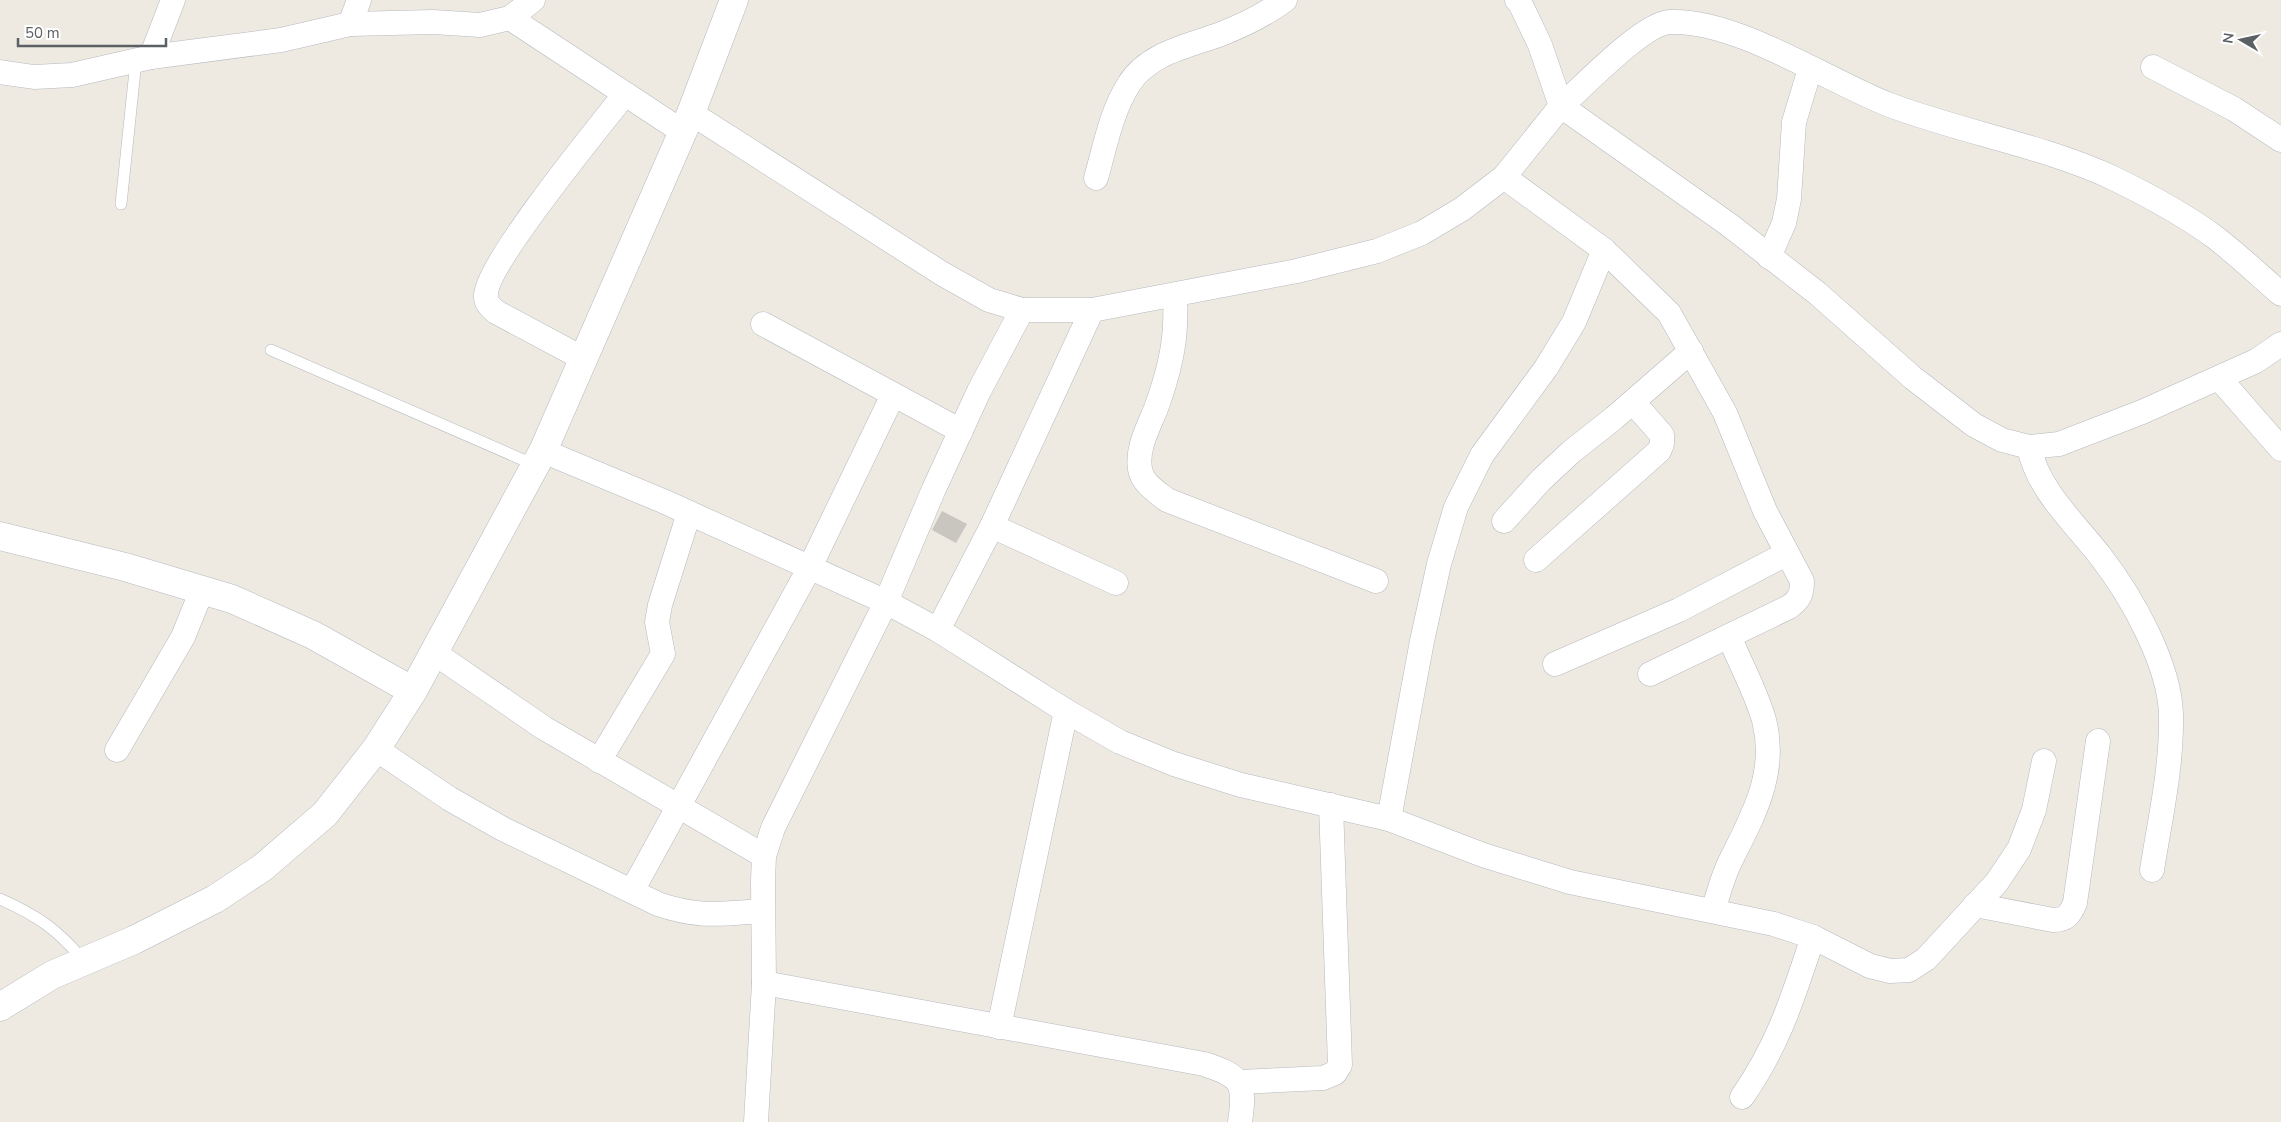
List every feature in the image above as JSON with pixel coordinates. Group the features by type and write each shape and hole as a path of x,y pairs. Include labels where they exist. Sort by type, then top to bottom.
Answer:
{"main road":[{"path":"0,1007 52,975 134,940 215,899 262,868 325,814 376,749 413,691 539,458 687,123 734,0"},
{"path":"0,536 126,567 232,599 313,635 413,691"}],"street":[{"path":"143,59 173,0"},
{"path":"350,24 360,0"},
{"path":"0,72 34,76 72,75 143,59 281,40 350,24 433,22 480,25 510,18 533,0"},
{"path":"1096,178 1114,115 1129,84 1144,66 1166,53 1223,34 1268,12 1285,0"},
{"path":"1517,0 1540,45 1561,106 1728,224 1817,293 1913,378 1974,425 2002,440 2029,447 2059,444 2142,412 2218,378 2256,360 2281,344"},
{"path":"510,18 625,94 687,123 989,300 1022,310 1092,310 1297,272 1377,251 1422,233 1462,209 1504,177 1561,106 1640,35 1668,22 1707,25 1752,41 1887,104 2028,148 2111,178 2166,206 2216,238 2281,294"},
{"path":"2153,67 2234,109 2281,140"},
{"path":"1769,256 1784,223 1789,199 1794,122 1810,69"},
{"path":"584,359 496,312 488,305 486,296 498,266 540,203 625,94"},
{"path":"1504,177 1604,250 1668,314 1725,413 1765,511 1786,554 1802,581 1802,593 1799,600 1650,674"},
{"path":"1389,820 1438,564 1456,508 1482,455 1546,368 1574,322 1604,250"},
{"path":"1175,295 1177,325 1171,360 1158,402 1142,443 1140,470 1148,486 1167,500 1376,581"},
{"path":"756,1122 764,983 762,910 764,856 773,828 886,602 961,431 1022,310"},
{"path":"938,630 992,526 1092,310"},
{"path":"763,324 961,431"},
{"path":"1504,521 1541,480 1691,351"},
{"path":"2218,378 2281,449"},
{"path":"632,891 679,809 810,567 893,395"},
{"path":"1536,560 1659,451 1662,444 1662,435 1633,402"},
{"path":"2029,447 2032,465 2044,486 2103,559 2141,620 2164,670 2171,714 2169,760 2152,870"},
{"path":"539,458 690,513 886,602 938,630 1066,712 1120,742 1174,764 1241,785 1389,820 1483,855 1570,882 1774,924 1813,937 1870,966 1890,971 1909,970 1926,959 1997,882 2019,849 2034,810 2044,760"},
{"path":"599,761 662,654 657,622 660,605 690,513"},
{"path":"992,526 1116,583"},
{"path":"1555,664 1679,610 1786,554"},
{"path":"117,750 183,637 202,590"},
{"path":"1713,911 1726,872 1754,817 1765,781 1769,751 1764,720 1728,636"},
{"path":"433,652 544,728 679,809 764,856"},
{"path":"999,1026 1066,712"},
{"path":"1975,905 2053,920 2063,920 2070,914 2075,903 2098,741"},
{"path":"376,749 450,799 503,829 658,904 683,913 707,916 762,910"},
{"path":"1239,1082 1322,1078 1335,1073 1340,1065 1331,805"},
{"path":"1742,1097 1763,1067 1782,1028 1813,937"},
{"path":"764,983 1204,1064 1225,1071 1239,1082 1243,1099 1240,1122"}],"lane":[{"path":"121,204 143,59"},
{"path":"271,350 539,458"},
{"path":"0,899 32,913 63,936 84,961"}],"building":[{"path":"942,511 967,524 956,543 932,530"}]}
